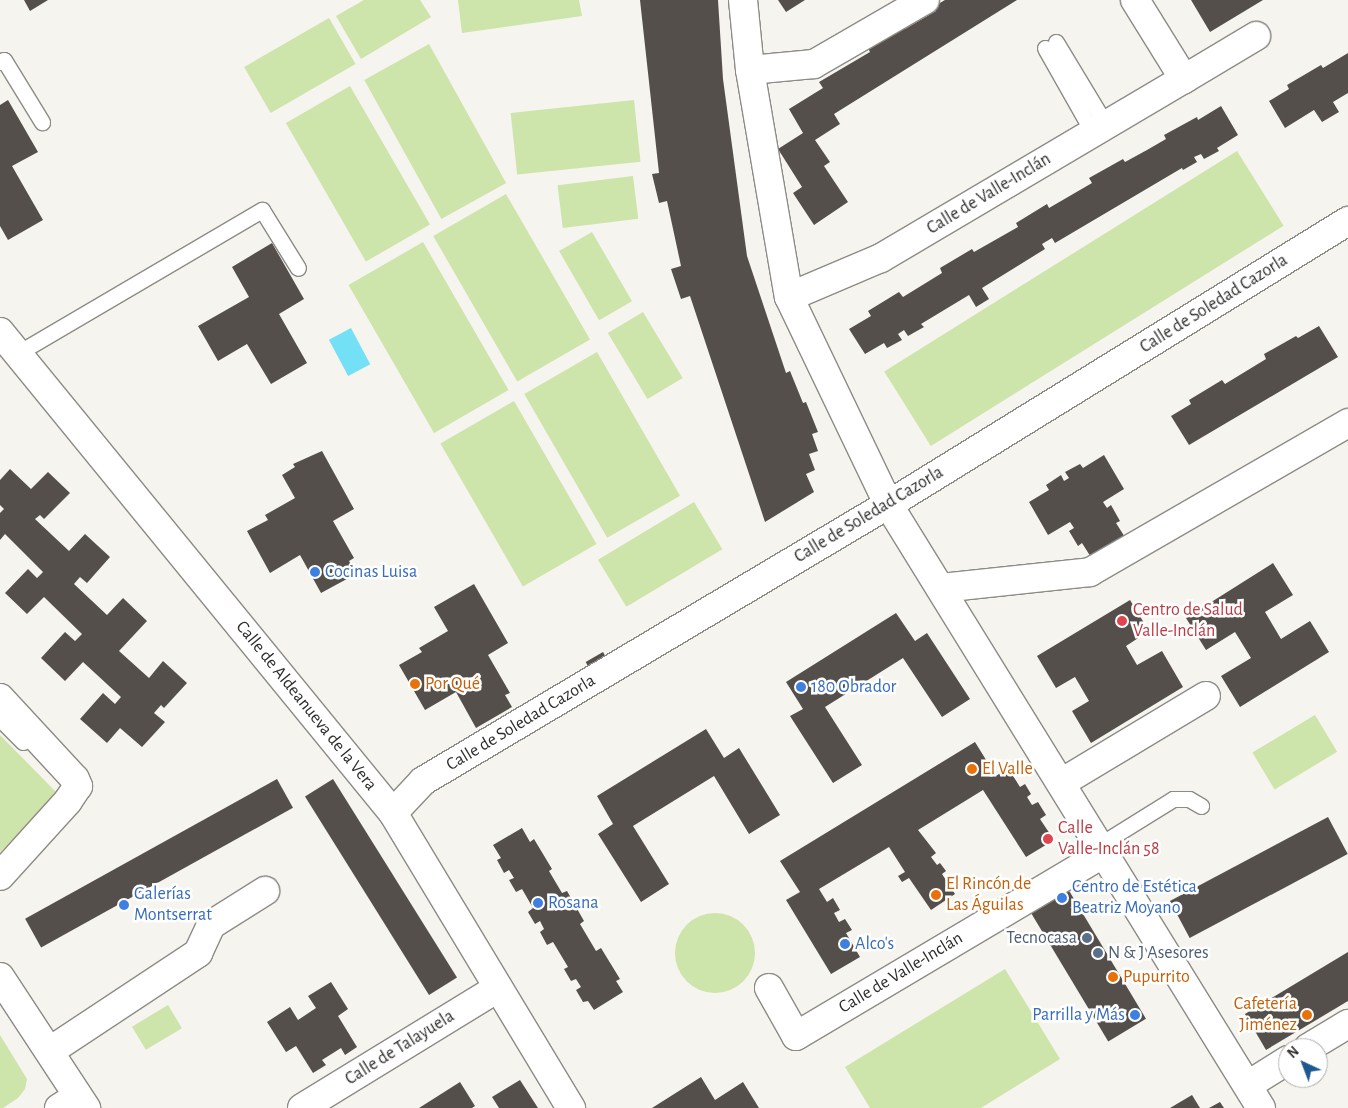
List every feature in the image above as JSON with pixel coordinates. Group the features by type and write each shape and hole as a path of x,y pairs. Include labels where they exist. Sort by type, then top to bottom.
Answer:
{"street":[{"path":"743,0 750,70 788,297 888,504 1254,1097 1278,1071"},
{"path":"750,70 814,64 925,0"},
{"path":"1135,0 1184,79"},
{"name":"Calle de Valle-Inclán","path":"788,297 881,258 1256,36"},
{"name":"Calle de Soledad Cazorla","path":"393,813 423,780 888,504 1348,221"},
{"name":"Calle de Aldeanueva de la Vera","path":"0,332 393,813 572,1108"},
{"path":"941,588 1090,572 1348,423"},
{"path":"1061,783 1206,696"},
{"path":"0,876 68,802 78,786 75,779 1,709"},
{"name":"Calle de Valle-Inclán","path":"769,988 796,1036 1102,849"},
{"path":"50,1051 198,953 211,925 265,891"},
{"path":"0,978 50,1051 74,1104"},
{"name":"Calle de Talayuela","path":"302,1108 498,988"},
{"path":"1325,1038 1348,1024"}],"lane":[{"path":"1050,45 1099,129"},
{"path":"0,62 4,60 42,122"},
{"path":"18,353 262,210 298,268"},
{"path":"0,867 53,810 65,790 64,783 1,709"},
{"path":"1102,849 1173,799 1189,799 1201,806"}],"green space":[{"path":"364,0 420,0 431,17 361,59 336,16"},
{"path":"458,0 579,0 582,16 462,33"},
{"path":"329,18 356,64 271,113 244,67"},
{"path":"429,44 506,183 441,219 364,80"},
{"path":"350,86 430,225 366,262 286,123"},
{"path":"634,100 640,162 517,175 511,113"},
{"path":"1237,151 1284,226 931,446 884,371"},
{"path":"633,176 638,219 563,228 558,185"},
{"path":"506,194 590,339 517,381 433,236"},
{"path":"592,232 632,301 599,320 559,251"},
{"path":"423,242 508,390 434,433 349,285"},
{"path":"643,312 683,378 648,399 608,333"},
{"path":"597,352 680,496 607,538 524,394"},
{"path":"514,401 596,544 523,586 440,444"},
{"path":"694,502 722,549 626,607 598,560"},
{"path":"1315,715 1337,752 1275,789 1252,753"},
{"path":"0,735 59,795 0,852"},
{"path":"707,913 723,913 744,924 755,945 755,961 744,982 723,993 707,993 693,987 681,975 675,961 675,945 681,931 693,919"},
{"path":"1005,969 1060,1059 981,1108 870,1108 845,1067"},
{"path":"168,1005 182,1028 146,1050 132,1027"},
{"path":"0,1035 27,1079 25,1089 18,1098 3,1108 0,1108"}],"water":[{"path":"351,328 370,364 348,376 329,340"}],"building":[{"path":"24,0 48,0 30,11"},
{"path":"640,0 718,0 723,79 747,256 786,373 790,371 803,403 806,402 818,432 812,434 818,451 809,454 815,470 806,474 814,492 765,522 690,296 681,299 671,269 681,266 667,201 659,203 652,174 659,173"},
{"path":"778,0 805,0 786,12"},
{"path":"945,0 1017,0 834,114 840,124 815,140 830,162 824,166 848,202 814,225 793,193 802,187 778,149 803,133 789,109 823,88 819,82 870,52 867,46 902,25 905,29 936,11 933,7"},
{"path":"1191,0 1263,0 1210,32"},
{"path":"1348,53 1348,93 1333,102 1339,112 1322,122 1314,110 1285,128 1269,101 1289,89 1287,85 1321,65 1323,68"},
{"path":"8,100 38,152 12,166 43,220 8,240 0,226 0,105"},
{"path":"1221,106 1238,135 1217,148 1219,151 1204,159 1201,154 1194,157 1197,162 1183,170 1182,168 1055,243 1052,238 1042,244 1045,249 982,288 989,299 976,307 969,295 921,324 924,327 908,336 904,330 898,334 902,340 887,348 884,343 865,354 849,329 871,316 868,311 899,292 903,297 942,273 940,268 972,249 974,252 1018,227 1016,223 1047,204 1049,208 1092,183 1089,178 1123,159 1125,162 1147,150 1166,139 1164,135 1197,117 1198,120"},
{"path":"272,243 304,299 279,314 307,363 271,384 247,344 218,361 198,326 249,297 232,267"},
{"path":"1319,326 1338,357 1189,445 1171,416 1191,404 1189,400 1222,380 1225,384 1266,359 1264,354 1296,336 1298,338"},
{"path":"322,451 354,509 333,521 354,558 349,561 356,574 321,593 300,555 270,573 247,531 268,520 265,515 295,498 282,475 295,467 293,464"},
{"path":"1104,455 1124,489 1103,502 1107,508 1111,505 1120,521 1116,523 1128,542 1094,562 1082,543 1078,546 1069,531 1074,528 1070,522 1048,535 1029,502 1049,490 1046,485 1061,475 1064,481 1069,478 1065,472 1080,464 1083,468"},
{"path":"10,469 31,489 48,472 70,493 44,519 40,515 35,519 69,551 85,534 110,557 87,583 80,577 74,584 107,615 123,598 147,621 119,651 149,678 163,661 187,683 164,708 161,705 154,713 165,722 142,747 120,728 107,743 80,719 103,693 115,704 121,697 83,662 65,681 41,658 65,632 75,641 82,634 44,597 27,614 5,593 28,569 37,578 43,572 5,534 0,540 0,513 4,509 0,505 0,480"},
{"path":"1273,563 1293,595 1265,612 1281,639 1310,621 1329,652 1240,707 1221,676 1251,658 1235,632 1206,650 1186,618"},
{"path":"474,584 508,643 488,655 510,693 505,695 512,707 476,728 456,692 425,710 399,665 422,652 419,648 448,631 434,607"},
{"path":"1130,600 1149,631 1126,646 1137,665 1162,651 1183,687 1091,743 1072,711 1089,701 1075,677 1056,688 1037,656"},
{"path":"896,613 915,641 927,633 970,699 942,717 903,658 825,707 862,765 833,783 790,716 803,709 786,682"},
{"path":"603,652 607,659 590,669 586,662"},
{"path":"706,729 724,758 739,748 780,815 749,834 714,776 633,826 669,884 641,902 598,834 613,824 597,796"},
{"path":"975,742 996,776 1008,768 1020,787 1025,784 1031,794 1027,797 1032,805 1038,802 1046,815 1040,819 1054,840 1026,857 983,790 918,830 936,853 931,857 937,865 940,863 946,871 942,874 955,894 931,910 909,878 902,882 898,876 905,872 889,847 819,889 827,902 833,898 840,910 834,913 839,922 845,919 852,930 846,933 860,957 831,974 786,900 800,892 780,861"},
{"path":"277,779 293,808 41,947 25,919"},
{"path":"333,779 457,977 429,995 305,796"},
{"path":"1328,817 1348,854 1190,938 1170,901"},
{"path":"522,828 530,842 534,839 552,869 549,871 562,893 567,891 584,921 580,924 596,951 601,948 620,979 616,981 623,992 594,1010 588,1001 583,1002 576,990 581,987 576,979 571,981 564,969 568,967 553,942 547,945 540,932 544,929 540,921 535,924 528,912 533,908 522,889 516,892 509,880 514,878 509,870 504,873 497,860 501,858 493,845"},
{"path":"1062,879 1146,1019 1108,1041 1024,902"},
{"path":"1348,952 1348,1001 1286,1038 1278,1038 1278,1043 1266,1050 1245,1014"},
{"path":"331,982 348,1009 338,1016 357,1047 345,1055 341,1048 322,1060 326,1065 313,1073 296,1046 286,1052 267,1022 290,1007 298,1020 316,1008 308,996"},
{"path":"701,1077 715,1100 743,1082 759,1108 652,1108"},
{"path":"520,1080 538,1108 499,1108 492,1097"},
{"path":"460,1082 475,1106 472,1108 419,1108"},
{"path":"1192,1095 1200,1108 1170,1108"},
{"path":"1220,1102 1224,1108 1209,1108"}],"place":[{"name":"Cocinas Luisa","path":"315,572"},
{"name":"Centro de Salud Valle-Inclán","path":"1122,621"},
{"name":"Por Qué","path":"415,684"},
{"name":"180 Obrador","path":"801,687"},
{"name":"El Valle","path":"972,769"},
{"name":"Calle Valle-Inclán 58","path":"1048,839"},
{"name":"El Rincón de Las Águilas","path":"936,895"},
{"name":"Centro de Estética Beatriz Moyano","path":"1062,898"},
{"name":"Rosana","path":"538,903"},
{"name":"Galerías Montserrat","path":"124,905"},
{"name":"Tecnocasa","path":"1087,938"},
{"name":"Alco's","path":"845,944"},
{"name":"N & J Asesores","path":"1098,953"},
{"name":"Pupurrito","path":"1113,977"},
{"name":"Parrilla y Más","path":"1135,1015"},
{"name":"Cafetería Jiménez","path":"1307,1015"}]}
